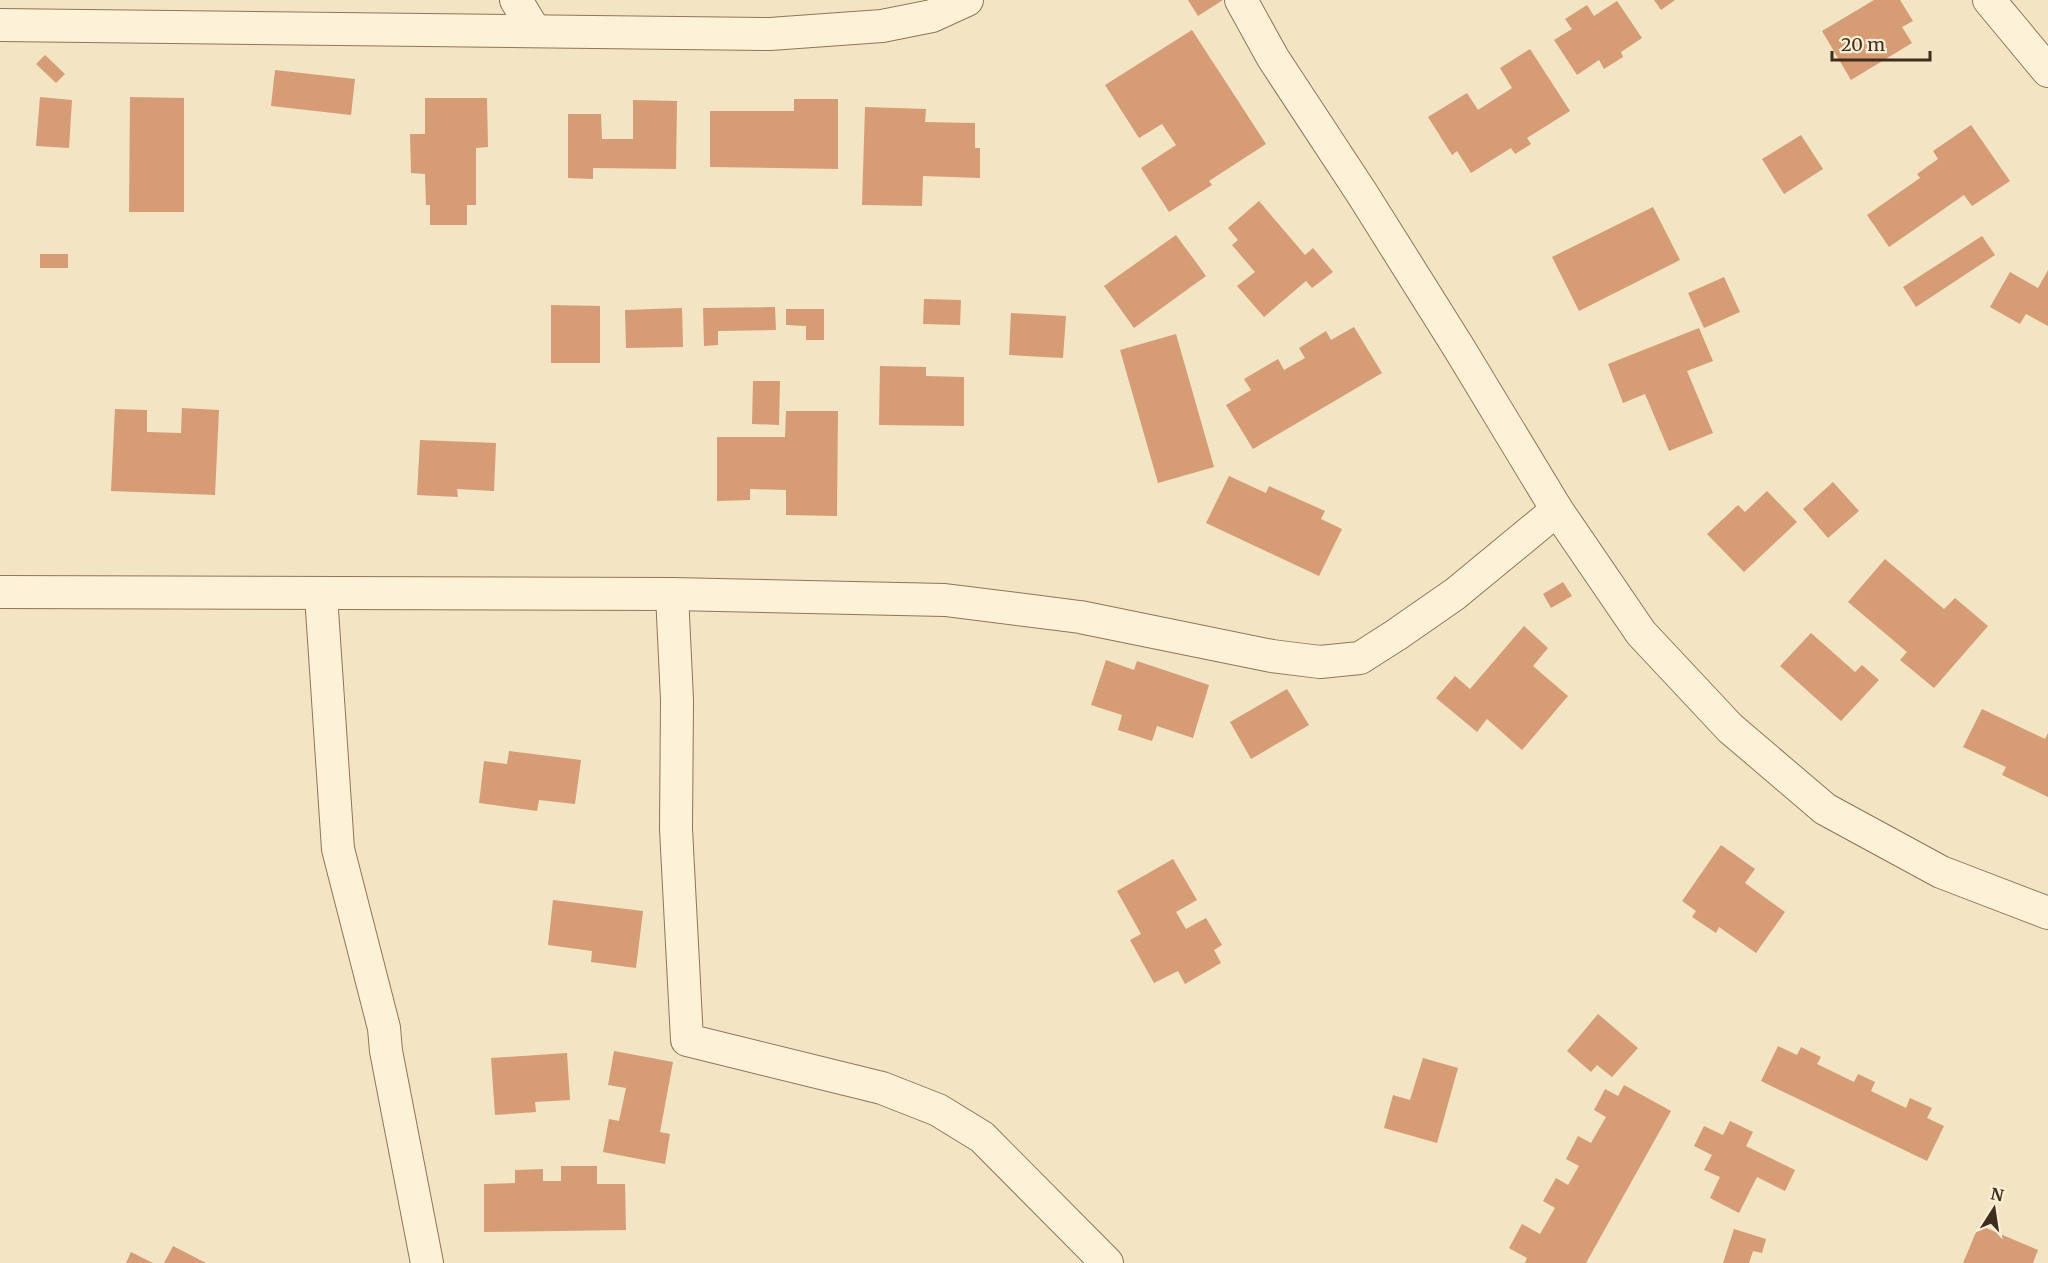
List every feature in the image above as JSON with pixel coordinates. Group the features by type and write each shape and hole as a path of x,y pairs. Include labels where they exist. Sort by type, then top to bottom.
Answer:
{"street":[{"path":"516,0 534,30"},
{"path":"0,25 770,34 882,26 932,16 967,0"},
{"path":"1241,0 1273,58 1363,195 1557,510 1641,633 1730,728 1825,809 1941,872 2048,913"},
{"path":"1989,0 2048,71"},
{"path":"0,592 321,595 672,594 945,600 1080,616 1272,656 1320,662 1359,658 1396,635 1455,594 1557,510"},
{"path":"672,594 677,700 676,829 687,1040 882,1088 938,1110 982,1137 1107,1263"},
{"path":"321,595 338,849 384,1028 386,1051 427,1263"}],"building":[{"path":"1188,0 1223,0 1198,16"},
{"path":"1654,0 1675,0 1661,10"},
{"path":"1874,0 1900,0 1913,21 1902,27 1912,43 1851,80 1822,31"},
{"path":"1617,1 1642,38 1621,52 1623,57 1604,69 1599,60 1577,75 1554,40 1572,29 1565,19 1587,5 1594,16"},
{"path":"1192,30 1266,144 1209,181 1212,185 1169,212 1141,168 1176,145 1162,124 1139,138 1105,85"},
{"path":"1530,49 1570,111 1527,138 1531,144 1515,154 1511,148 1471,173 1457,151 1452,155 1428,117 1467,93 1478,110 1512,88 1500,68"},
{"path":"45,55 65,74 56,83 36,64"},
{"path":"275,70 355,79 351,115 271,106"},
{"path":"40,97 72,100 69,148 36,146"},
{"path":"130,97 184,98 184,212 129,212"},
{"path":"425,98 487,98 488,147 476,148 476,205 467,205 467,225 430,225 430,205 426,205 425,174 411,173 410,134 425,134"},
{"path":"794,99 838,99 838,169 710,167 710,111 794,111"},
{"path":"633,100 677,101 676,169 593,168 593,179 568,178 568,114 601,114 602,139 633,139"},
{"path":"865,107 926,109 925,122 975,123 975,148 980,148 980,178 923,176 922,206 862,205"},
{"path":"1971,125 2010,181 1972,206 1964,195 1889,247 1867,215 1920,178 1917,174 1938,159 1933,151"},
{"path":"1801,135 1823,169 1784,194 1762,159"},
{"path":"1259,201 1305,255 1313,248 1333,272 1312,288 1306,281 1264,317 1237,286 1255,272 1232,245 1238,240 1228,228"},
{"path":"1653,207 1680,260 1579,311 1552,257"},
{"path":"1176,235 1206,276 1134,328 1104,286"},
{"path":"1982,236 1995,255 1916,307 1903,287"},
{"path":"40,254 68,254 68,268 40,268"},
{"path":"2048,270 2048,326 2026,314 2020,324 1990,307 2010,272 2038,288"},
{"path":"1724,277 1740,312 1704,328 1688,293"},
{"path":"924,299 961,300 960,325 923,324"},
{"path":"551,305 600,306 600,363 551,363"},
{"path":"775,307 776,330 718,331 718,345 704,346 703,308"},
{"path":"682,308 683,347 626,348 625,310"},
{"path":"786,309 824,309 824,340 806,340 806,326 786,325"},
{"path":"1011,313 1066,316 1063,358 1009,355"},
{"path":"1354,327 1382,373 1253,449 1226,405 1251,390 1244,379 1278,359 1284,370 1305,358 1299,348 1326,331 1331,340"},
{"path":"1699,328 1713,361 1687,371 1713,433 1669,451 1645,394 1623,403 1608,364"},
{"path":"1176,334 1214,467 1158,483 1120,350"},
{"path":"880,366 926,367 926,376 964,377 964,426 879,425"},
{"path":"753,381 780,381 779,425 752,424"},
{"path":"182,408 219,410 215,495 111,491 115,409 147,410 147,432 181,433"},
{"path":"786,411 838,411 837,516 786,515 786,490 750,489 750,500 717,501 717,437 785,437"},
{"path":"420,440 496,443 494,491 457,489 458,497 417,495"},
{"path":"1229,476 1266,493 1269,486 1325,511 1321,519 1342,529 1319,576 1206,523"},
{"path":"1833,482 1859,511 1828,538 1803,509"},
{"path":"1767,491 1797,522 1744,572 1707,534 1738,505 1745,512"},
{"path":"1885,559 1944,609 1955,598 1988,626 1934,688 1900,660 1907,652 1848,602"},
{"path":"1563,582 1572,596 1551,608 1543,594"},
{"path":"1524,626 1548,648 1533,666 1568,696 1522,750 1487,719 1477,732 1436,698 1455,676 1470,689"},
{"path":"1811,633 1855,672 1862,665 1879,680 1841,721 1780,666"},
{"path":"1106,660 1134,670 1137,661 1209,685 1193,738 1157,726 1152,741 1118,730 1122,715 1091,705"},
{"path":"1287,689 1309,725 1251,759 1230,722"},
{"path":"1982,709 2045,739 2048,733 2048,797 2002,775 2006,767 1963,747"},
{"path":"509,751 581,760 575,804 539,800 537,811 479,803 484,761 507,764"},
{"path":"1721,845 1755,869 1745,883 1785,912 1756,953 1719,927 1716,933 1692,917 1696,911 1682,901"},
{"path":"1173,859 1197,900 1176,912 1186,929 1206,918 1222,945 1214,950 1221,963 1185,984 1178,971 1154,983 1130,940 1141,934 1117,891"},
{"path":"553,900 643,911 636,968 591,962 592,951 548,945"},
{"path":"1598,1014 1638,1048 1612,1077 1597,1065 1591,1072 1567,1051"},
{"path":"1778,1046 1797,1055 1801,1047 1821,1057 1817,1064 1854,1082 1858,1074 1875,1082 1871,1091 1906,1108 1910,1098 1932,1108 1927,1118 1944,1126 1927,1161 1761,1081"},
{"path":"614,1051 673,1062 660,1132 670,1134 665,1164 603,1152 609,1119 619,1121 626,1088 608,1085"},
{"path":"567,1053 570,1100 535,1102 536,1112 495,1115 491,1058"},
{"path":"1423,1058 1458,1068 1437,1143 1384,1128 1393,1095 1410,1100"},
{"path":"1624,1085 1671,1111 1586,1263 1525,1263 1527,1258 1509,1248 1522,1224 1540,1234 1555,1208 1543,1201 1556,1178 1568,1185 1579,1166 1566,1159 1578,1136 1591,1143 1606,1117 1594,1110 1605,1089 1618,1096"},
{"path":"1730,1121 1753,1132 1746,1146 1795,1170 1785,1191 1757,1177 1739,1213 1710,1198 1720,1177 1704,1170 1712,1155 1694,1146 1704,1126 1723,1135"},
{"path":"561,1166 597,1166 597,1184 625,1184 626,1230 484,1232 484,1184 515,1183 515,1170 543,1169 543,1181 561,1181"},
{"path":"1979,1225 2038,1250 2033,1263 1963,1263"},
{"path":"1734,1229 1766,1239 1762,1253 1753,1251 1749,1263 1723,1263"},
{"path":"173,1246 206,1263 164,1263"},
{"path":"131,1252 153,1263 126,1263"}]}
